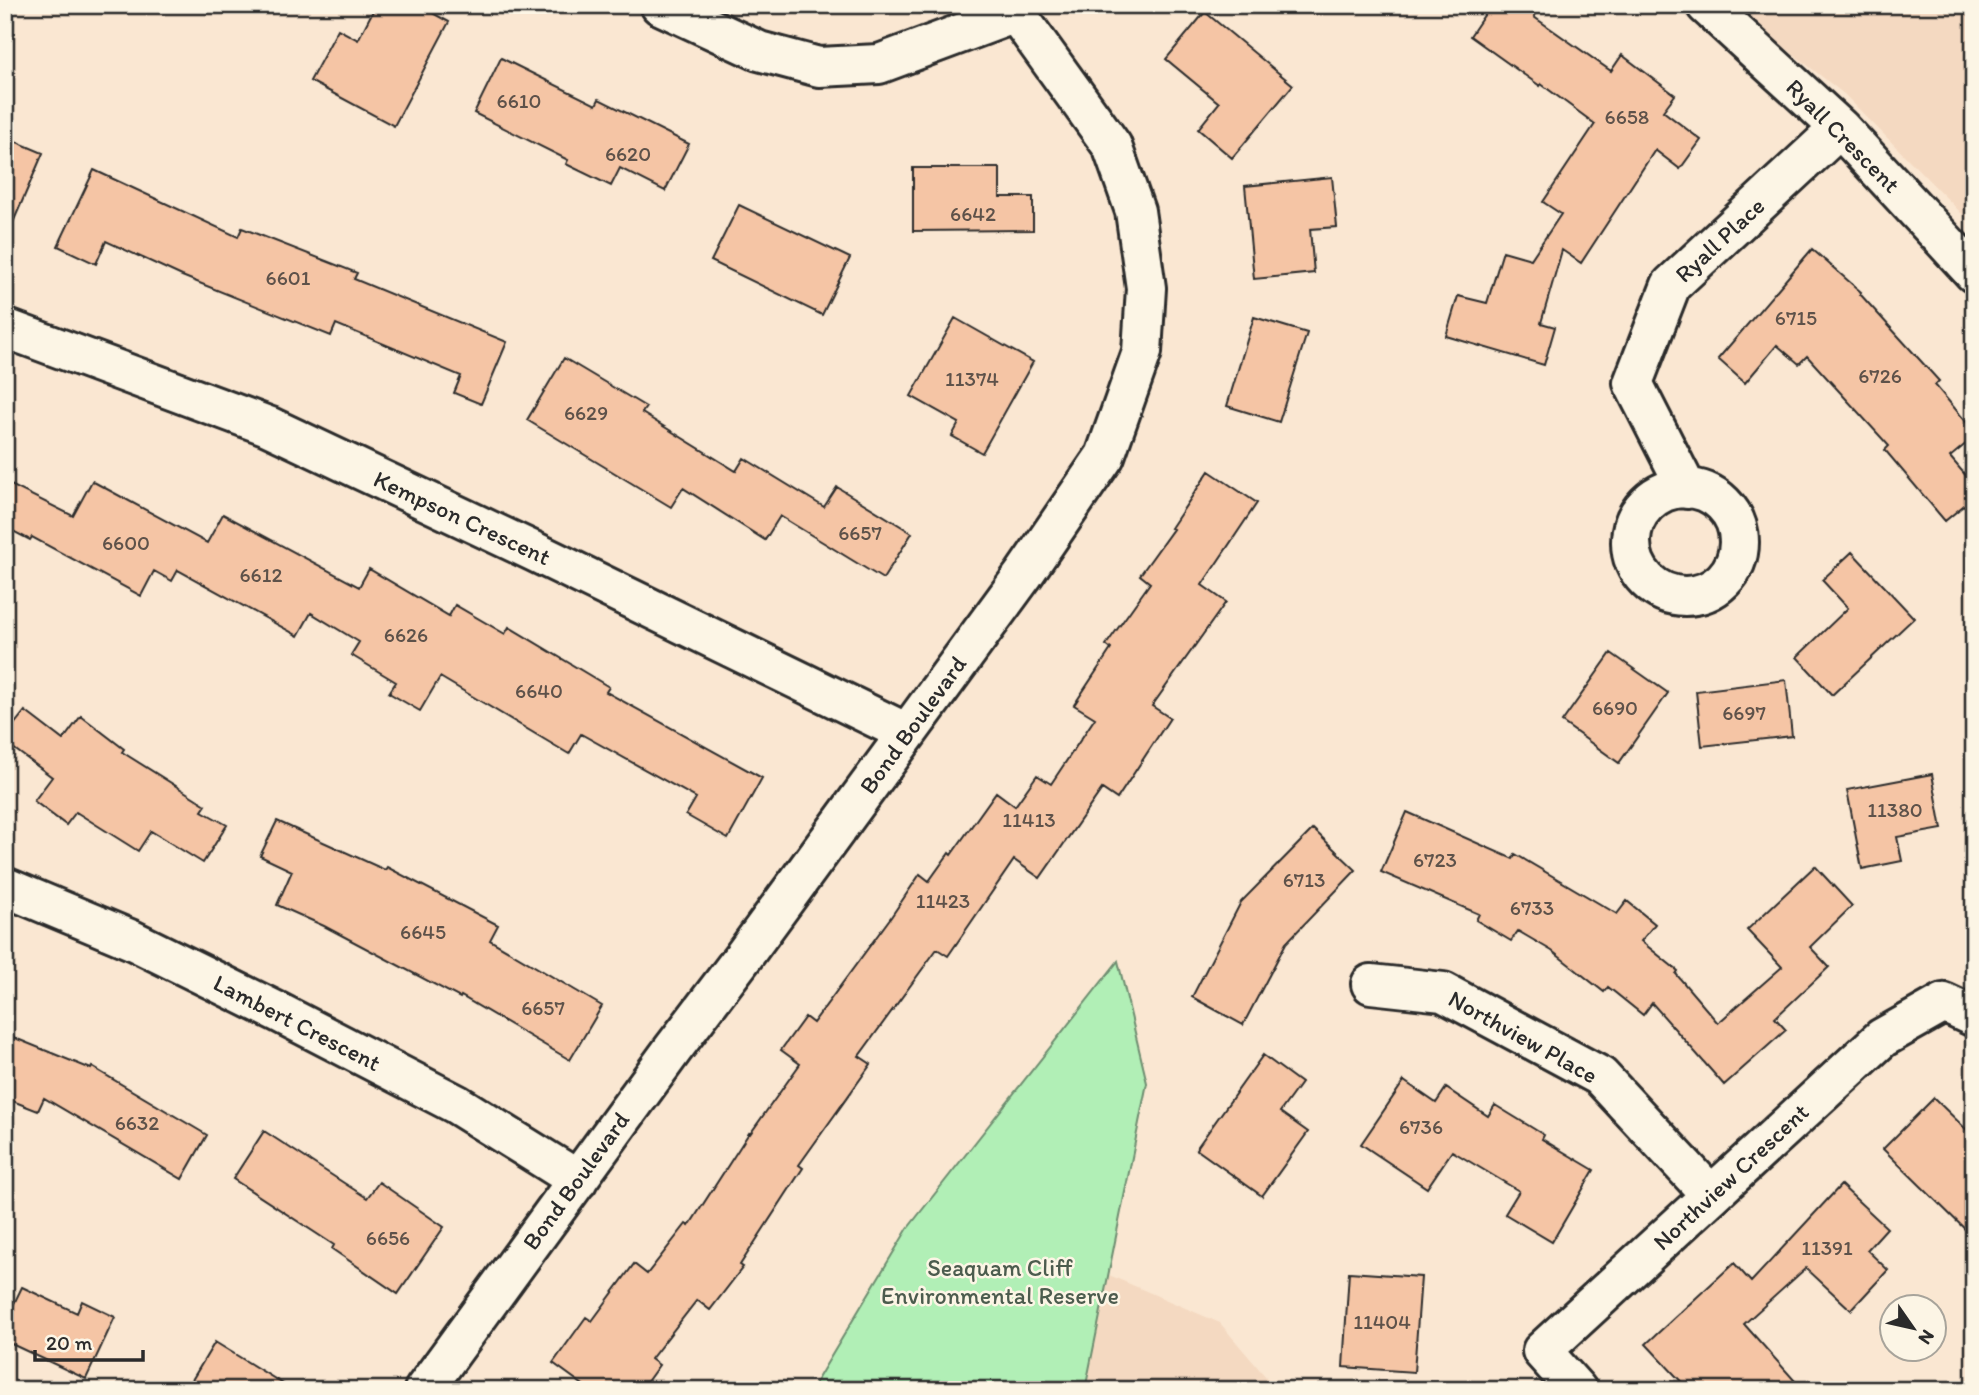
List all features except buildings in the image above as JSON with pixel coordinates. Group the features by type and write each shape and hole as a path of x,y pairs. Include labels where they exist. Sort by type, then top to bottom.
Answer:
{"street":[{"path":"660,5 760,51 819,67 879,64 1013,9"},
{"name":"Ryall Crescent","path":"1706,5 1840,128 1974,273"},
{"name":"Bond Boulevard","path":"424,1390 1024,574 1105,456 1142,352 1146,288 1135,211 1112,146 1013,9"},
{"name":"Ryall Place","path":"1686,489 1633,383 1671,285 1840,128"},
{"name":"Kempson Crescent","path":"5,328 268,426 536,552 906,733"},
{"name":"Lambert Crescent","path":"5,887 132,940 278,1012 456,1104 578,1180"},
{"name":"Northview Place","path":"1371,984 1443,992 1600,1076 1710,1194"},
{"name":"Northview Crescent","path":"1577,1390 1542,1351 1882,1038 1944,1003 1974,1017"}],"shaded area":[{"path":"1731,5 1974,5 1974,226 1844,94"},
{"path":"1109,1275 1220,1323 1277,1390 1085,1390"}],"green space":[{"name":"Seaquam Cliff Environmental Reserve","path":"1118,961 1147,1083 1085,1390 811,1390 908,1228"}]}
